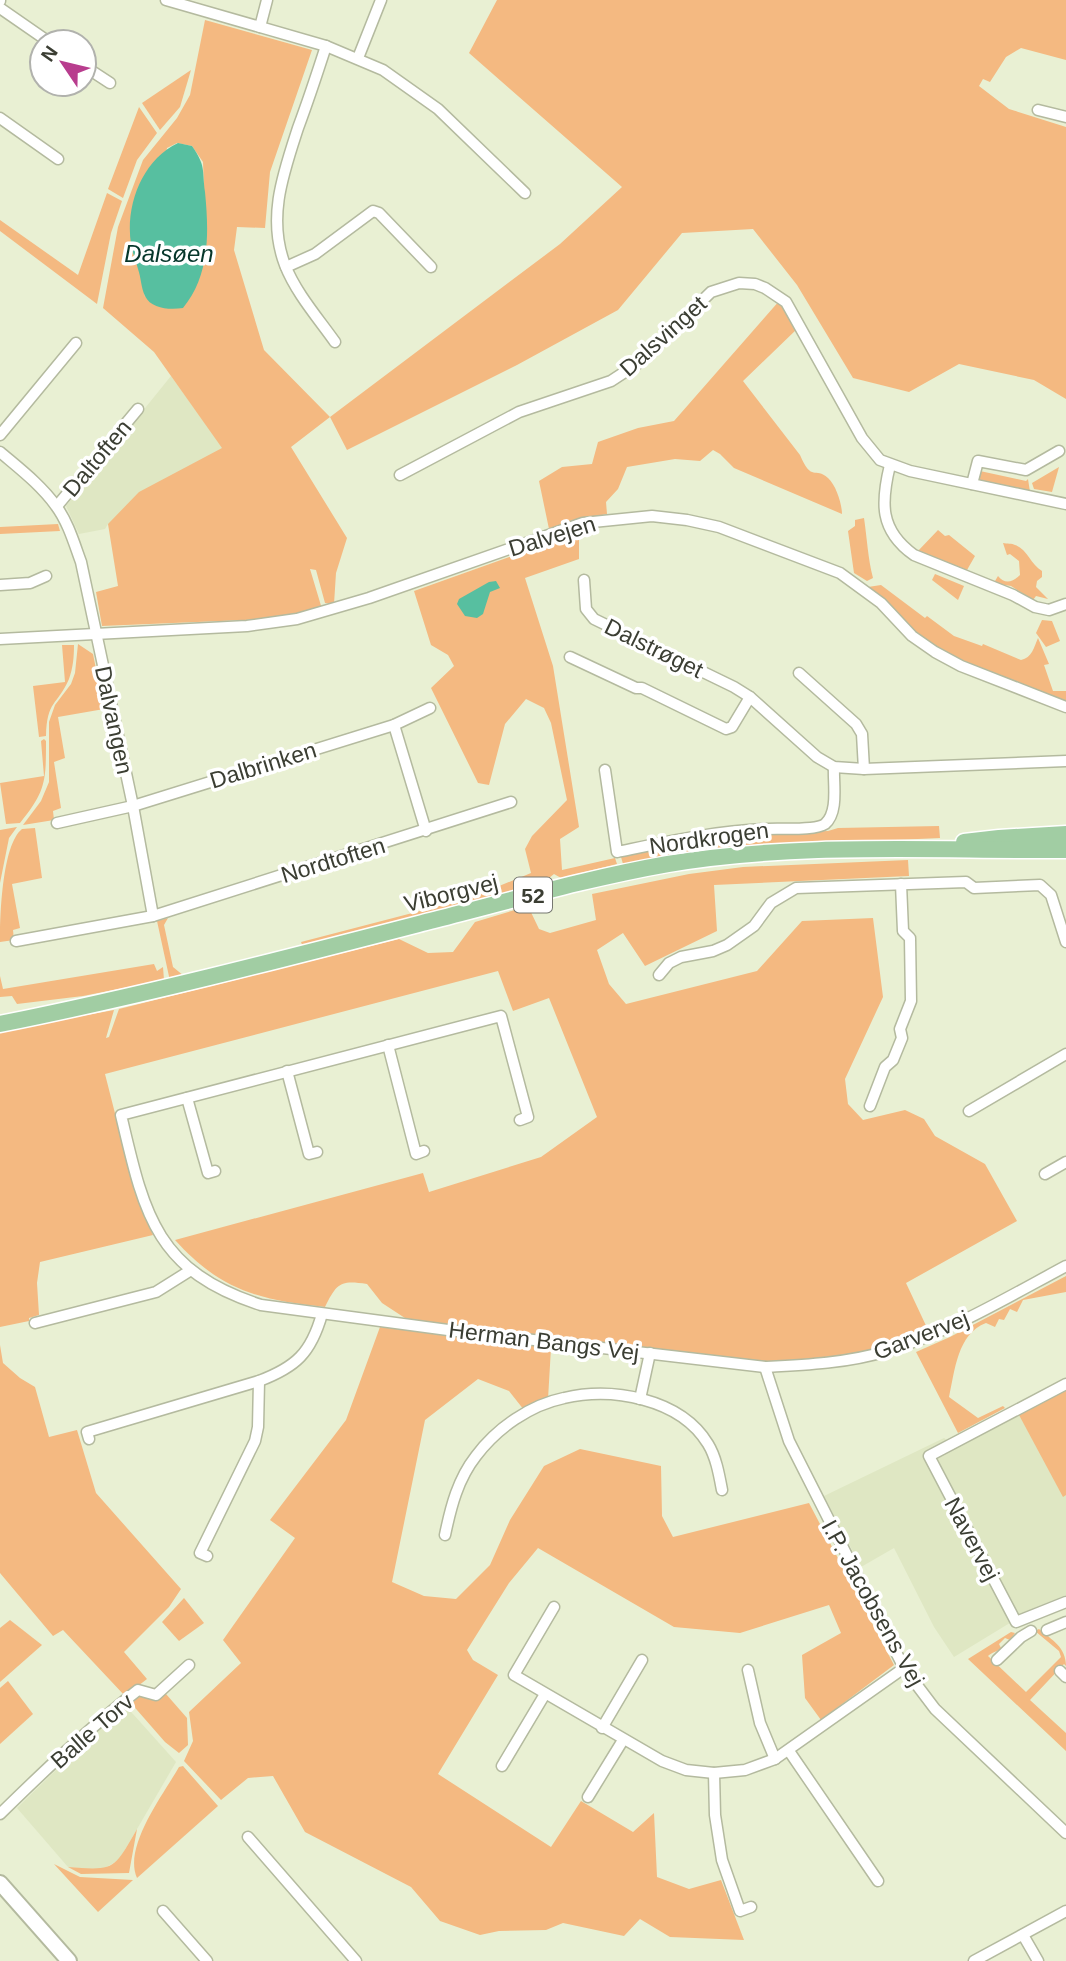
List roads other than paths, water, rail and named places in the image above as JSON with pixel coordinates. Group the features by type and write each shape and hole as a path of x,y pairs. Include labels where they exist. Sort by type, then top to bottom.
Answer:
{"main road":[{"name":"Viborgvej","path":"919,848 999,838 1066,834"},
{"name":"Viborgvej","path":"0,1024 169,988 565,887 667,864 751,854 919,848 1066,850"}],"street":[{"path":"166,0 326,46 383,70 438,109 525,192"},
{"path":"260,27 267,0"},
{"path":"358,58 381,0"},
{"path":"0,8 29,28"},
{"path":"326,46 284,171 277,197 276,224 286,267 335,342"},
{"path":"98,75 110,83"},
{"path":"1038,110 1066,117"},
{"path":"0,118 58,159"},
{"path":"286,267 315,254 373,211 379,213 430,267"},
{"name":"Dalsvinget","path":"400,475 519,412 611,382 637,365 712,292 739,283 765,288 786,302 862,438 880,460 972,484 1066,504"},
{"path":"0,435 76,343"},
{"name":"Daltoften","path":"57,506 138,409"},
{"path":"972,484 978,461 1026,470 1059,451"},
{"name":"Daltoften","path":"0,452 31,478 57,506 70,531 81,562 96,634"},
{"path":"890,464 883,505 891,531 905,548 914,555 1013,594 1035,607 1049,610 1066,604"},
{"name":"Dalvejen","path":"0,639 247,626 297,619 359,601 583,523 652,516 719,527 840,573 881,603 912,636 935,652 961,666 1066,707"},
{"path":"0,585 30,583 46,576"},
{"name":"Dalstrøget","path":"584,580 586,609 594,619 734,687 750,697 817,757 834,767"},
{"name":"Dalvangen","path":"96,634 133,806 153,916"},
{"name":"Dalstrøget","path":"570,657 726,729 732,727 750,697"},
{"path":"799,673 856,724 862,734 864,769"},
{"name":"Dalbrinken","path":"133,806 394,725 430,708"},
{"path":"394,725 426,831"},
{"path":"834,767 864,769 1066,761"},
{"name":"Nordkrogen","path":"605,770 617,852 697,835 819,827 830,818 833,811 834,767"},
{"name":"Nordtoften","path":"153,916 511,802"},
{"name":"Dalvangen","path":"57,823 133,806"},
{"path":"1016,850 1033,844 1066,842"},
{"path":"659,975 669,963 681,957 713,951 727,945 754,926 771,903 796,888 966,882 974,888 1040,885 1051,895 1066,942"},
{"path":"870,1106 885,1067 893,1059 902,1038 900,1029 911,1001 910,938 903,931 901,884"},
{"path":"16,941 153,916"},
{"name":"Herman Bangs Vej","path":"520,1120 528,1118 500,1016 121,1115 138,1188 158,1232 191,1270 232,1296 261,1305 322,1314 765,1367"},
{"path":"388,1045 416,1154 424,1151"},
{"path":"970,1111 1066,1054"},
{"path":"287,1071 309,1154 317,1152"},
{"path":"187,1097 208,1173 215,1171"},
{"path":"1045,1174 1066,1162"},
{"name":"Garvervej","path":"765,1367 828,1362 886,1352 936,1334 1066,1266"},
{"path":"35,1323 156,1292 191,1270"},
{"path":"89,1439 87,1432 259,1381 294,1365 317,1332 322,1314"},
{"path":"640,1399 650,1353"},
{"name":"I.P. Jacobsens Vej","path":"765,1367 789,1441 904,1668 935,1709 1066,1833"},
{"path":"207,1556 200,1553 255,1441 259,1381"},
{"name":"Navervej","path":"1021,1637 1016,1622 929,1456 1066,1384"},
{"path":"445,1535 452,1504 469,1467 495,1435 538,1407 564,1398 615,1394 657,1404 679,1415 695,1428 714,1454 722,1490"},
{"path":"1016,1622 1066,1602"},
{"path":"554,1607 514,1675 623,1740 662,1761 686,1770 714,1773 745,1770 775,1759 904,1668"},
{"path":"1047,1630 1066,1622"},
{"path":"997,1660 1031,1631"},
{"path":"602,1728 642,1660"},
{"name":"Balle Torv","path":"0,1814 69,1748 131,1695 143,1689 156,1695 189,1665"},
{"path":"748,1670 760,1723 775,1759"},
{"path":"502,1766 545,1694"},
{"path":"588,1797 623,1740"},
{"path":"789,1751 878,1881"},
{"path":"714,1773 715,1815 722,1860 740,1911 751,1907"},
{"path":"248,1837 351,1959"},
{"path":"0,1883 69,1961"},
{"path":"163,1911 206,1961"},
{"path":"974,1961 1066,1911"},
{"path":"1023,1935 1038,1961"}],"water":[{"name":"Dalsøen","path":"178,143 192,146 201,163 207,238 203,268 192,295 183,308 172,309 156,306 145,296 130,229 134,200 146,172 165,151"},
{"path":"496,581 500,588 490,592 483,614 477,618 465,616 457,604 459,599 489,582"}]}
